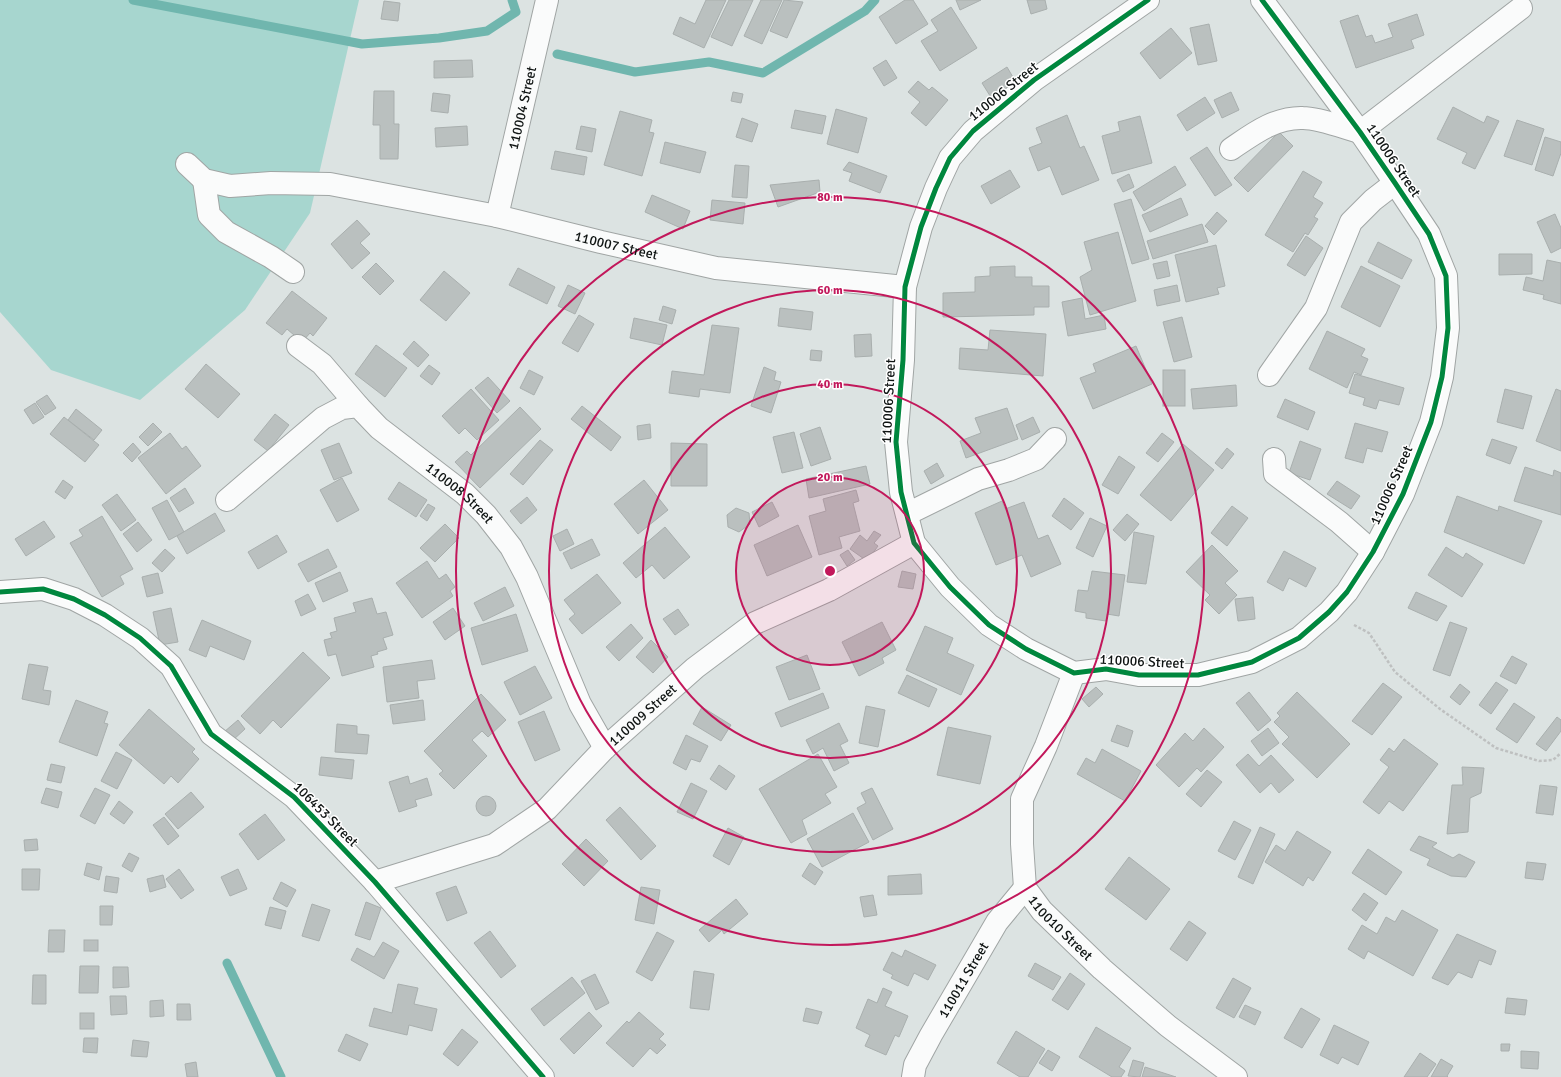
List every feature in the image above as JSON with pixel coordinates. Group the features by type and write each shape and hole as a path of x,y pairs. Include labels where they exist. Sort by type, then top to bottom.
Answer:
{"street":[{"name":"110004 Street","path":"497,216 547,0"},
{"name":"110006 Street","path":"1148,0 1034,80 973,131 950,158 936,188 922,227 905,287 903,360 896,442 902,492 914,543 950,587 989,625 1026,649 1074,673 1106,669 1139,675 1198,675 1252,662 1298,638 1329,612 1347,592 1372,552 1403,494 1431,422 1442,378 1448,328 1446,276 1429,234 1360,132 1262,0"},
{"name":"110006 Street","path":"1360,132 1520,8"},
{"path":"1231,149 1260,129 1284,120 1304,118 1360,132"},
{"path":"187,164 204,180 209,215 226,232 271,257 293,272"},
{"name":"110007 Street","path":"204,180 230,186 271,183 330,184 497,216 601,242 716,268 905,287"},
{"path":"1269,375 1316,308 1351,222 1373,200 1395,183"},
{"name":"110008 Street","path":"298,346 322,364 379,428 465,494 486,515 511,547 527,577 580,704 605,748"},
{"path":"227,500 323,418 342,408 358,406"},
{"path":"907,514 978,479 1009,470 1036,459 1055,439"},
{"path":"1274,459 1275,474 1339,522 1372,552"},
{"name":"110009 Street","path":"375,882 494,845 547,808 605,748 695,668 755,623 829,590 914,543"},
{"name":"106453 Street","path":"0,592 43,589 74,599 105,615 140,638 172,666 211,734 294,797 375,882 543,1077"},
{"name":"110010 Street","path":"1074,673 1046,746 1022,799 1022,844 1025,888 1042,911 1102,969 1168,1026 1236,1077"},
{"name":"110011 Street","path":"912,1077 915,1065 931,1035 997,922 1025,888"}],"path":[{"path":"1329,612 1369,633 1395,672 1440,709 1496,748 1539,761 1553,760 1561,753"}],"green space":[{"path":"0,0 359,0 310,213 245,310 140,400 51,370 0,312"}],"building":[{"path":"706,0 726,0 704,48 673,34 680,17 695,24"},
{"path":"729,0 753,0 732,46 711,37"},
{"path":"761,0 782,0 762,44 744,36"},
{"path":"784,0 803,2 787,38 770,31"},
{"path":"905,0 913,0 928,24 896,44 879,17"},
{"path":"956,0 981,0 960,10"},
{"path":"1027,0 1045,0 1047,9 1031,14"},
{"path":"384,1 400,3 398,21 381,19"},
{"path":"951,7 977,48 940,71 921,41 938,31 931,20"},
{"path":"1417,14 1424,35 1411,40 1414,48 1356,68 1340,21 1358,15 1366,37 1372,35 1375,43 1393,37 1388,24"},
{"path":"1209,24 1217,61 1198,65 1190,28"},
{"path":"1171,28 1192,53 1160,79 1140,53"},
{"path":"472,60 473,77 434,78 434,61"},
{"path":"886,60 897,78 884,86 873,68"},
{"path":"1007,67 1017,84 992,99 982,83"},
{"path":"918,81 929,90 932,87 948,100 926,126 911,113 920,102 908,92"},
{"path":"374,91 394,91 394,124 399,124 398,159 380,159 380,125 373,125"},
{"path":"733,92 743,94 741,103 731,101"},
{"path":"1231,92 1239,110 1222,118 1214,100"},
{"path":"433,93 450,95 448,113 431,111"},
{"path":"1205,97 1215,113 1187,131 1177,115"},
{"path":"1453,107 1484,123 1487,116 1499,121 1475,169 1462,163 1467,153 1437,139"},
{"path":"836,109 867,118 858,153 827,144"},
{"path":"795,110 826,116 822,134 791,128"},
{"path":"620,111 652,120 649,132 654,133 642,176 604,165"},
{"path":"1067,115 1080,148 1084,146 1099,180 1062,195 1050,166 1038,171 1029,148 1042,143 1036,128"},
{"path":"1140,116 1152,163 1112,174 1102,136 1120,131 1118,122"},
{"path":"742,118 758,124 752,142 736,137"},
{"path":"1517,120 1544,129 1532,165 1504,156"},
{"path":"467,126 468,145 436,147 435,128"},
{"path":"581,126 596,129 592,152 576,149"},
{"path":"1279,132 1293,146 1248,192 1234,178"},
{"path":"1545,137 1561,142 1561,153 1553,176 1535,170"},
{"path":"665,142 706,152 700,173 660,163"},
{"path":"1207,147 1232,185 1215,196 1190,158"},
{"path":"555,151 587,157 584,175 551,169"},
{"path":"849,162 887,176 880,193 849,181 852,173 843,170"},
{"path":"735,165 749,166 747,198 732,197"},
{"path":"1175,166 1186,185 1144,211 1133,192"},
{"path":"1010,170 1020,187 991,204 981,186"},
{"path":"1303,171 1322,182 1313,197 1323,203 1314,217 1318,219 1308,235 1305,233 1293,252 1265,235"},
{"path":"1129,174 1134,187 1123,192 1117,180"},
{"path":"819,180 820,192 778,207 770,185"},
{"path":"652,195 690,211 683,229 645,212"},
{"path":"1181,198 1188,215 1150,232 1142,215"},
{"path":"1131,199 1149,259 1132,264 1114,204"},
{"path":"712,200 745,203 743,224 710,220"},
{"path":"1217,212 1227,221 1214,235 1205,226"},
{"path":"1555,214 1561,228 1561,248 1551,253 1537,222"},
{"path":"357,220 370,234 360,243 370,253 352,269 331,244"},
{"path":"1202,224 1208,242 1153,259 1147,241"},
{"path":"1118,232 1136,301 1090,315 1080,277 1092,270 1084,242"},
{"path":"1306,236 1323,248 1305,276 1287,265"},
{"path":"1378,242 1412,260 1402,279 1368,262"},
{"path":"1216,245 1225,286 1217,288 1219,294 1186,302 1175,255"},
{"path":"1499,254 1532,254 1532,274 1499,275"},
{"path":"1547,260 1561,263 1561,304 1543,299 1544,295 1523,290 1526,277 1543,281"},
{"path":"1167,261 1170,276 1157,279 1153,264"},
{"path":"376,263 394,281 380,295 362,277"},
{"path":"1015,266 1015,277 1032,277 1032,286 1049,286 1049,307 1034,307 1034,315 943,317 943,293 975,292 975,277 990,276 990,267"},
{"path":"1361,266 1400,286 1380,327 1341,307"},
{"path":"518,268 555,287 547,304 509,285"},
{"path":"444,271 470,293 446,321 420,300"},
{"path":"568,285 585,293 575,314 558,306"},
{"path":"1177,285 1180,301 1157,306 1154,290"},
{"path":"292,291 327,318 313,336 310,333 302,342 287,329 282,335 266,323"},
{"path":"1082,298 1085,319 1104,315 1106,329 1068,336 1062,302"},
{"path":"663,306 676,310 672,324 659,320"},
{"path":"780,308 813,312 811,330 778,326"},
{"path":"579,315 594,324 578,352 562,343"},
{"path":"1182,317 1192,357 1174,362 1163,322"},
{"path":"634,318 667,325 662,345 630,338"},
{"path":"712,325 739,328 730,393 700,389 699,397 669,393 672,371 704,375"},
{"path":"990,330 1046,334 1043,376 959,369 960,348 988,350"},
{"path":"1327,331 1365,349 1361,356 1368,359 1361,375 1354,372 1347,388 1309,369"},
{"path":"871,334 872,356 855,357 854,335"},
{"path":"414,341 429,355 418,367 403,354"},
{"path":"376,345 407,368 385,397 355,374"},
{"path":"1136,346 1152,384 1093,409 1080,378 1096,372 1093,364"},
{"path":"811,350 822,351 821,361 810,360"},
{"path":"206,364 240,394 218,418 185,389"},
{"path":"429,365 440,373 432,385 420,376"},
{"path":"764,367 776,372 774,380 781,382 771,413 751,406"},
{"path":"529,370 543,377 534,395 520,388"},
{"path":"1163,370 1185,370 1185,406 1163,406"},
{"path":"1355,374 1404,388 1399,405 1379,400 1376,409 1363,405 1365,398 1349,393"},
{"path":"488,377 510,401 497,413 475,388"},
{"path":"1236,385 1237,406 1193,409 1191,389"},
{"path":"471,389 499,420 477,440 465,428 459,434 442,416"},
{"path":"1505,389 1532,396 1523,429 1497,422"},
{"path":"1556,389 1561,391 1561,451 1536,441"},
{"path":"47,395 56,408 45,415 36,402"},
{"path":"1285,399 1315,412 1308,430 1277,417"},
{"path":"35,403 44,417 33,424 24,410"},
{"path":"582,406 621,437 611,451 571,419"},
{"path":"520,407 541,429 480,488 455,462 467,451 471,455"},
{"path":"1007,408 1018,439 966,458 960,441 981,433 975,418"},
{"path":"76,409 102,430 94,440 68,420"},
{"path":"275,414 289,425 268,451 254,440"},
{"path":"64,417 99,445 85,462 50,434"},
{"path":"1033,417 1040,432 1022,440 1016,425"},
{"path":"153,423 162,432 148,446 139,437"},
{"path":"1355,423 1388,432 1382,452 1367,448 1363,463 1345,458"},
{"path":"650,424 651,438 638,440 637,426"},
{"path":"820,427 831,459 811,466 800,434"},
{"path":"794,432 803,468 782,473 773,437"},
{"path":"170,433 182,449 186,446 201,466 166,494 138,458"},
{"path":"1162,433 1174,442 1158,462 1146,453"},
{"path":"1492,439 1517,447 1510,464 1486,455"},
{"path":"540,440 553,450 523,485 510,474"},
{"path":"1300,441 1321,449 1310,480 1289,473"},
{"path":"133,443 141,452 132,462 123,453"},
{"path":"339,443 352,473 334,480 321,450"},
{"path":"671,443 707,444 707,486 671,486"},
{"path":"1183,444 1214,470 1171,521 1140,495"},
{"path":"1227,448 1234,454 1222,469 1215,463"},
{"path":"1119,456 1135,467 1118,494 1102,485"},
{"path":"937,463 944,476 931,484 924,471"},
{"path":"866,466 870,484 809,498 806,479"},
{"path":"1525,467 1553,476 1554,470 1561,473 1561,515 1514,501"},
{"path":"342,478 359,510 337,522 320,490"},
{"path":"63,480 73,487 65,499 55,492"},
{"path":"644,480 668,510 638,534 614,504"},
{"path":"1337,481 1360,496 1351,509 1327,494"},
{"path":"399,482 427,500 416,517 388,499"},
{"path":"185,488 194,503 179,512 170,498"},
{"path":"856,490 859,501 853,503 860,531 839,537 842,548 819,555 809,516 826,511 823,499"},
{"path":"117,494 136,520 121,531 102,505"},
{"path":"1457,496 1498,511 1499,506 1542,521 1524,564 1444,532"},
{"path":"527,497 537,510 521,524 510,511"},
{"path":"1064,498 1084,513 1071,530 1052,516"},
{"path":"167,500 184,532 169,540 152,508"},
{"path":"1002,501 1005,509 1024,502 1038,539 1048,535 1061,564 1031,577 1022,555 996,565 975,513"},
{"path":"772,502 779,516 759,527 752,512"},
{"path":"428,504 435,508 427,521 420,516"},
{"path":"1232,506 1248,518 1227,546 1211,533"},
{"path":"736,508 749,513 750,524 739,532 728,527 727,515"},
{"path":"215,513 225,531 187,554 177,536"},
{"path":"1127,514 1139,524 1125,541 1113,530"},
{"path":"102,516 133,569 120,576 124,584 102,597 70,543 83,536 79,530"},
{"path":"1090,518 1107,526 1093,557 1076,548"},
{"path":"44,521 55,537 26,556 15,539"},
{"path":"138,522 152,540 137,552 123,534"},
{"path":"445,524 459,538 435,562 420,548"},
{"path":"798,525 812,557 767,576 754,545"},
{"path":"665,527 690,557 664,579 652,565 636,578 623,563"},
{"path":"567,529 574,544 560,551 553,536"},
{"path":"874,531 881,535 874,543 878,546 867,561 850,549 860,535 867,541"},
{"path":"1134,532 1154,536 1146,584 1127,582"},
{"path":"277,535 287,552 258,569 248,552"},
{"path":"592,539 600,555 571,569 563,553"},
{"path":"1212,545 1238,571 1225,583 1237,595 1219,614 1205,600 1210,595 1186,572"},
{"path":"1446,547 1463,558 1466,553 1483,564 1462,597 1428,575"},
{"path":"165,549 175,558 162,572 152,563"},
{"path":"328,549 337,567 308,582 298,564"},
{"path":"848,550 855,560 847,566 840,555"},
{"path":"1284,551 1316,568 1306,587 1289,578 1283,591 1267,582"},
{"path":"427,561 439,579 446,574 455,587 450,591 453,596 422,618 396,583"},
{"path":"902,571 916,574 913,589 898,587"},
{"path":"1092,571 1125,575 1119,616 1107,614 1106,621 1086,618 1086,613 1075,611 1078,590 1088,591"},
{"path":"340,572 348,591 323,602 315,583"},
{"path":"158,573 163,593 147,597 142,577"},
{"path":"597,574 621,603 582,634 569,619 575,614 564,600"},
{"path":"505,587 514,606 483,621 474,603"},
{"path":"1416,592 1447,606 1437,621 1408,608"},
{"path":"308,594 316,609 301,616 295,601"},
{"path":"1253,597 1255,619 1238,621 1235,599"},
{"path":"372,598 377,614 386,612 393,635 383,638 387,649 377,652 378,654 371,656 374,667 342,676 336,654 328,656 324,640 332,638 330,633 337,631 334,618 356,612 353,603"},
{"path":"171,608 178,642 160,645 153,612"},
{"path":"453,608 465,626 445,640 433,622"},
{"path":"678,609 689,625 675,635 663,619"},
{"path":"516,614 528,651 482,665 471,628"},
{"path":"202,620 251,641 244,660 210,646 206,657 189,650"},
{"path":"882,622 896,650 882,658 884,663 859,676 842,642"},
{"path":"1450,622 1467,628 1450,676 1433,670"},
{"path":"631,624 643,638 619,661 606,647"},
{"path":"925,626 953,638 947,653 974,665 961,695 906,670"},
{"path":"651,640 668,657 653,673 636,657"},
{"path":"303,652 330,678 281,728 273,720 260,734 241,716"},
{"path":"807,655 820,689 789,700 776,667"},
{"path":"1512,656 1527,664 1516,684 1500,676"},
{"path":"432,660 435,679 417,681 419,698 387,702 383,667"},
{"path":"29,664 48,667 43,690 51,691 49,705 22,699"},
{"path":"535,666 552,698 520,715 504,682"},
{"path":"907,675 937,689 929,707 898,693"},
{"path":"1496,682 1508,690 1491,714 1479,705"},
{"path":"1383,683 1402,697 1372,735 1352,721"},
{"path":"1460,684 1470,692 1460,705 1450,697"},
{"path":"1096,687 1103,694 1089,707 1082,699"},
{"path":"1249,692 1271,720 1258,731 1236,703"},
{"path":"1297,692 1350,744 1317,778 1282,744 1289,737 1274,722 1280,716 1277,713"},
{"path":"823,693 829,708 781,727 775,713"},
{"path":"481,694 506,720 488,737 482,731 472,740 487,756 454,789 439,774 443,771 424,751"},
{"path":"76,700 108,712 104,723 108,724 97,756 59,742"},
{"path":"423,700 425,720 393,724 390,705"},
{"path":"1514,703 1535,717 1517,743 1496,729"},
{"path":"866,706 885,710 878,747 859,743"},
{"path":"702,707 731,725 721,741 693,724"},
{"path":"149,709 195,749 192,752 199,759 178,783 171,776 164,784 119,745"},
{"path":"544,711 560,750 535,761 518,722"},
{"path":"1557,717 1561,720 1561,731 1546,751 1536,744"},
{"path":"238,720 245,729 232,741 224,732"},
{"path":"839,723 848,741 840,745 849,763 834,771 823,748 813,754 806,740"},
{"path":"337,724 357,726 357,734 369,735 367,754 335,752"},
{"path":"1117,725 1133,731 1128,747 1111,741"},
{"path":"948,727 991,736 980,784 937,775"},
{"path":"1204,728 1224,747 1201,772 1197,768 1179,787 1156,765 1185,733 1193,741"},
{"path":"1268,728 1279,743 1262,756 1251,741"},
{"path":"686,735 708,746 700,762 691,759 686,770 673,763"},
{"path":"1404,739 1438,764 1403,811 1389,801 1379,814 1363,802 1389,767 1380,760 1389,748 1394,752"},
{"path":"1102,749 1141,771 1125,801 1077,774 1086,758 1095,763"},
{"path":"116,752 132,760 117,789 101,781"},
{"path":"818,754 837,787 825,794 831,803 802,820 807,834 791,843 759,789"},
{"path":"1248,754 1259,766 1271,755 1294,780 1279,793 1271,783 1260,793 1236,765"},
{"path":"321,757 354,760 352,779 319,775"},
{"path":"51,764 65,767 61,783 47,780"},
{"path":"719,765 735,776 726,790 710,779"},
{"path":"1462,767 1484,768 1481,793 1470,798 1468,832 1447,834 1452,785 1463,785"},
{"path":"1207,770 1222,782 1201,807 1186,794"},
{"path":"408,776 410,784 427,778 432,795 415,800 417,806 399,812 389,782"},
{"path":"691,783 707,791 693,819 677,812"},
{"path":"1540,785 1557,787 1553,815 1536,813"},
{"path":"46,788 62,792 58,808 41,803"},
{"path":"95,788 110,795 95,824 80,816"},
{"path":"872,788 893,829 873,840 857,808 866,803 861,793"},
{"path":"191,792 204,807 178,829 165,814"},
{"path":"482,796 490,796 496,802 496,810 490,816 482,816 476,810 476,802"},
{"path":"119,801 133,812 124,824 110,814"},
{"path":"620,807 656,846 641,860 606,820"},
{"path":"853,813 869,842 822,867 807,839"},
{"path":"265,814 285,840 258,860 239,834"},
{"path":"164,817 179,836 168,845 153,825"},
{"path":"1234,821 1251,830 1235,860 1218,851"},
{"path":"1260,827 1275,834 1253,884 1238,877"},
{"path":"728,828 744,837 729,865 713,856"},
{"path":"1297,831 1331,852 1313,881 1308,877 1303,886 1265,862 1276,845 1285,851"},
{"path":"1419,836 1437,843 1432,847 1453,858 1459,854 1475,862 1466,877 1451,876 1427,865 1430,859 1410,850"},
{"path":"37,839 38,850 25,851 24,840"},
{"path":"586,839 608,861 584,886 562,864"},
{"path":"1368,849 1402,872 1386,895 1352,873"},
{"path":"129,853 139,858 132,872 122,866"},
{"path":"1129,857 1170,889 1146,920 1105,889"},
{"path":"1527,862 1546,864 1543,880 1525,878"},
{"path":"87,863 102,867 99,880 84,875"},
{"path":"810,863 823,872 815,885 802,876"},
{"path":"22,869 40,869 39,890 22,890"},
{"path":"179,869 194,890 181,899 166,879"},
{"path":"238,869 247,889 230,896 221,877"},
{"path":"921,874 922,894 888,895 888,876"},
{"path":"163,875 166,887 150,892 147,879"},
{"path":"106,876 119,878 117,893 104,891"},
{"path":"281,882 296,890 287,907 273,899"},
{"path":"456,886 467,913 447,921 436,893"},
{"path":"641,887 660,890 654,924 635,920"},
{"path":"1364,893 1378,903 1366,921 1352,910"},
{"path":"873,895 877,915 864,917 860,897"},
{"path":"736,899 748,914 724,934 722,930 709,942 699,930"},
{"path":"366,902 381,908 370,940 355,935"},
{"path":"312,904 330,910 319,941 302,936"},
{"path":"100,906 113,906 112,925 100,925"},
{"path":"270,907 286,911 281,929 265,925"},
{"path":"1402,910 1438,930 1413,976 1368,951 1364,959 1348,949 1362,925 1377,934 1386,917 1395,922"},
{"path":"1189,921 1206,933 1187,961 1170,949"},
{"path":"49,930 65,930 64,952 48,952"},
{"path":"490,931 516,966 501,978 474,943"},
{"path":"657,932 674,941 652,981 636,972"},
{"path":"1457,934 1496,951 1491,965 1479,960 1472,978 1458,972 1448,985 1432,978"},
{"path":"84,940 98,940 98,951 84,951"},
{"path":"383,942 399,951 384,979 351,960 357,948 374,957"},
{"path":"905,950 936,965 928,980 914,973 908,986 891,978 893,975 883,970 892,952 902,957"},
{"path":"1035,963 1061,977 1053,990 1028,976"},
{"path":"80,966 99,966 98,993 79,993"},
{"path":"113,967 128,967 129,987 113,988"},
{"path":"694,971 714,974 709,1010 690,1008"},
{"path":"1070,973 1085,984 1068,1010 1052,1000"},
{"path":"595,974 609,1003 596,1010 581,981"},
{"path":"33,975 46,975 46,1004 32,1004"},
{"path":"572,977 585,993 544,1026 531,1009"},
{"path":"1233,978 1251,988 1234,1018 1216,1008"},
{"path":"398,984 418,988 414,1004 437,1009 432,1031 409,1025 407,1035 369,1026 374,1008 392,1013"},
{"path":"883,988 892,992 885,1006 908,1016 899,1037 895,1035 886,1055 865,1046 870,1035 856,1028 868,999 877,1003"},
{"path":"110,996 126,996 127,1014 111,1015"},
{"path":"1507,998 1527,1000 1525,1015 1505,1013"},
{"path":"163,1000 164,1016 150,1017 150,1001"},
{"path":"177,1004 190,1004 191,1020 177,1020"},
{"path":"1245,1005 1261,1012 1255,1025 1239,1017"},
{"path":"806,1008 822,1012 818,1024 803,1021"},
{"path":"1301,1008 1320,1019 1302,1048 1284,1038"},
{"path":"589,1012 602,1026 574,1054 560,1039"},
{"path":"639,1012 664,1034 659,1039 666,1045 657,1054 650,1048 633,1067 606,1043 627,1021 629,1023"},
{"path":"80,1013 94,1013 94,1029 80,1029"},
{"path":"1334,1025 1369,1042 1358,1065 1342,1057 1338,1064 1320,1055"},
{"path":"1096,1027 1131,1048 1119,1067 1125,1071 1121,1077 1112,1077 1079,1057"},
{"path":"462,1029 478,1042 458,1066 443,1054"},
{"path":"1016,1031 1045,1049 1028,1077 1020,1077 997,1063"},
{"path":"346,1034 368,1044 360,1061 338,1051"},
{"path":"84,1038 98,1038 97,1053 83,1052"},
{"path":"133,1040 149,1042 147,1057 131,1056"},
{"path":"1501,1044 1510,1044 1509,1051 1501,1051"},
{"path":"1048,1050 1060,1057 1052,1071 1039,1063"},
{"path":"1521,1051 1539,1052 1538,1069 1521,1068"},
{"path":"1420,1053 1436,1064 1427,1077 1404,1077"},
{"path":"1441,1059 1453,1066 1447,1076 1448,1077 1431,1077"},
{"path":"1133,1060 1144,1063 1140,1077 1128,1076"},
{"path":"196,1062 198,1077 187,1077 185,1064"},
{"path":"1145,1067 1176,1077 1142,1077"}],"waterway":[{"path":"133,0 362,44 439,38 487,31 516,12 512,0"},
{"path":"557,54 635,72 709,62 763,73 865,11 875,0"},
{"path":"227,963 281,1077"}],"cycle path":[{"path":"1148,0 1034,80 973,131 950,158 936,188 921,227 905,287 903,360 896,442 901,492 914,543 950,587 989,625 1026,649 1074,673 1106,669 1139,675 1198,675 1252,662 1299,638 1329,612 1347,592 1373,552 1403,494 1431,422 1442,377 1448,328 1446,276 1429,234 1360,132 1262,0"},
{"path":"0,592 43,589 74,599 105,615 140,638 171,666 211,734 294,797 375,882 543,1077"}]}
